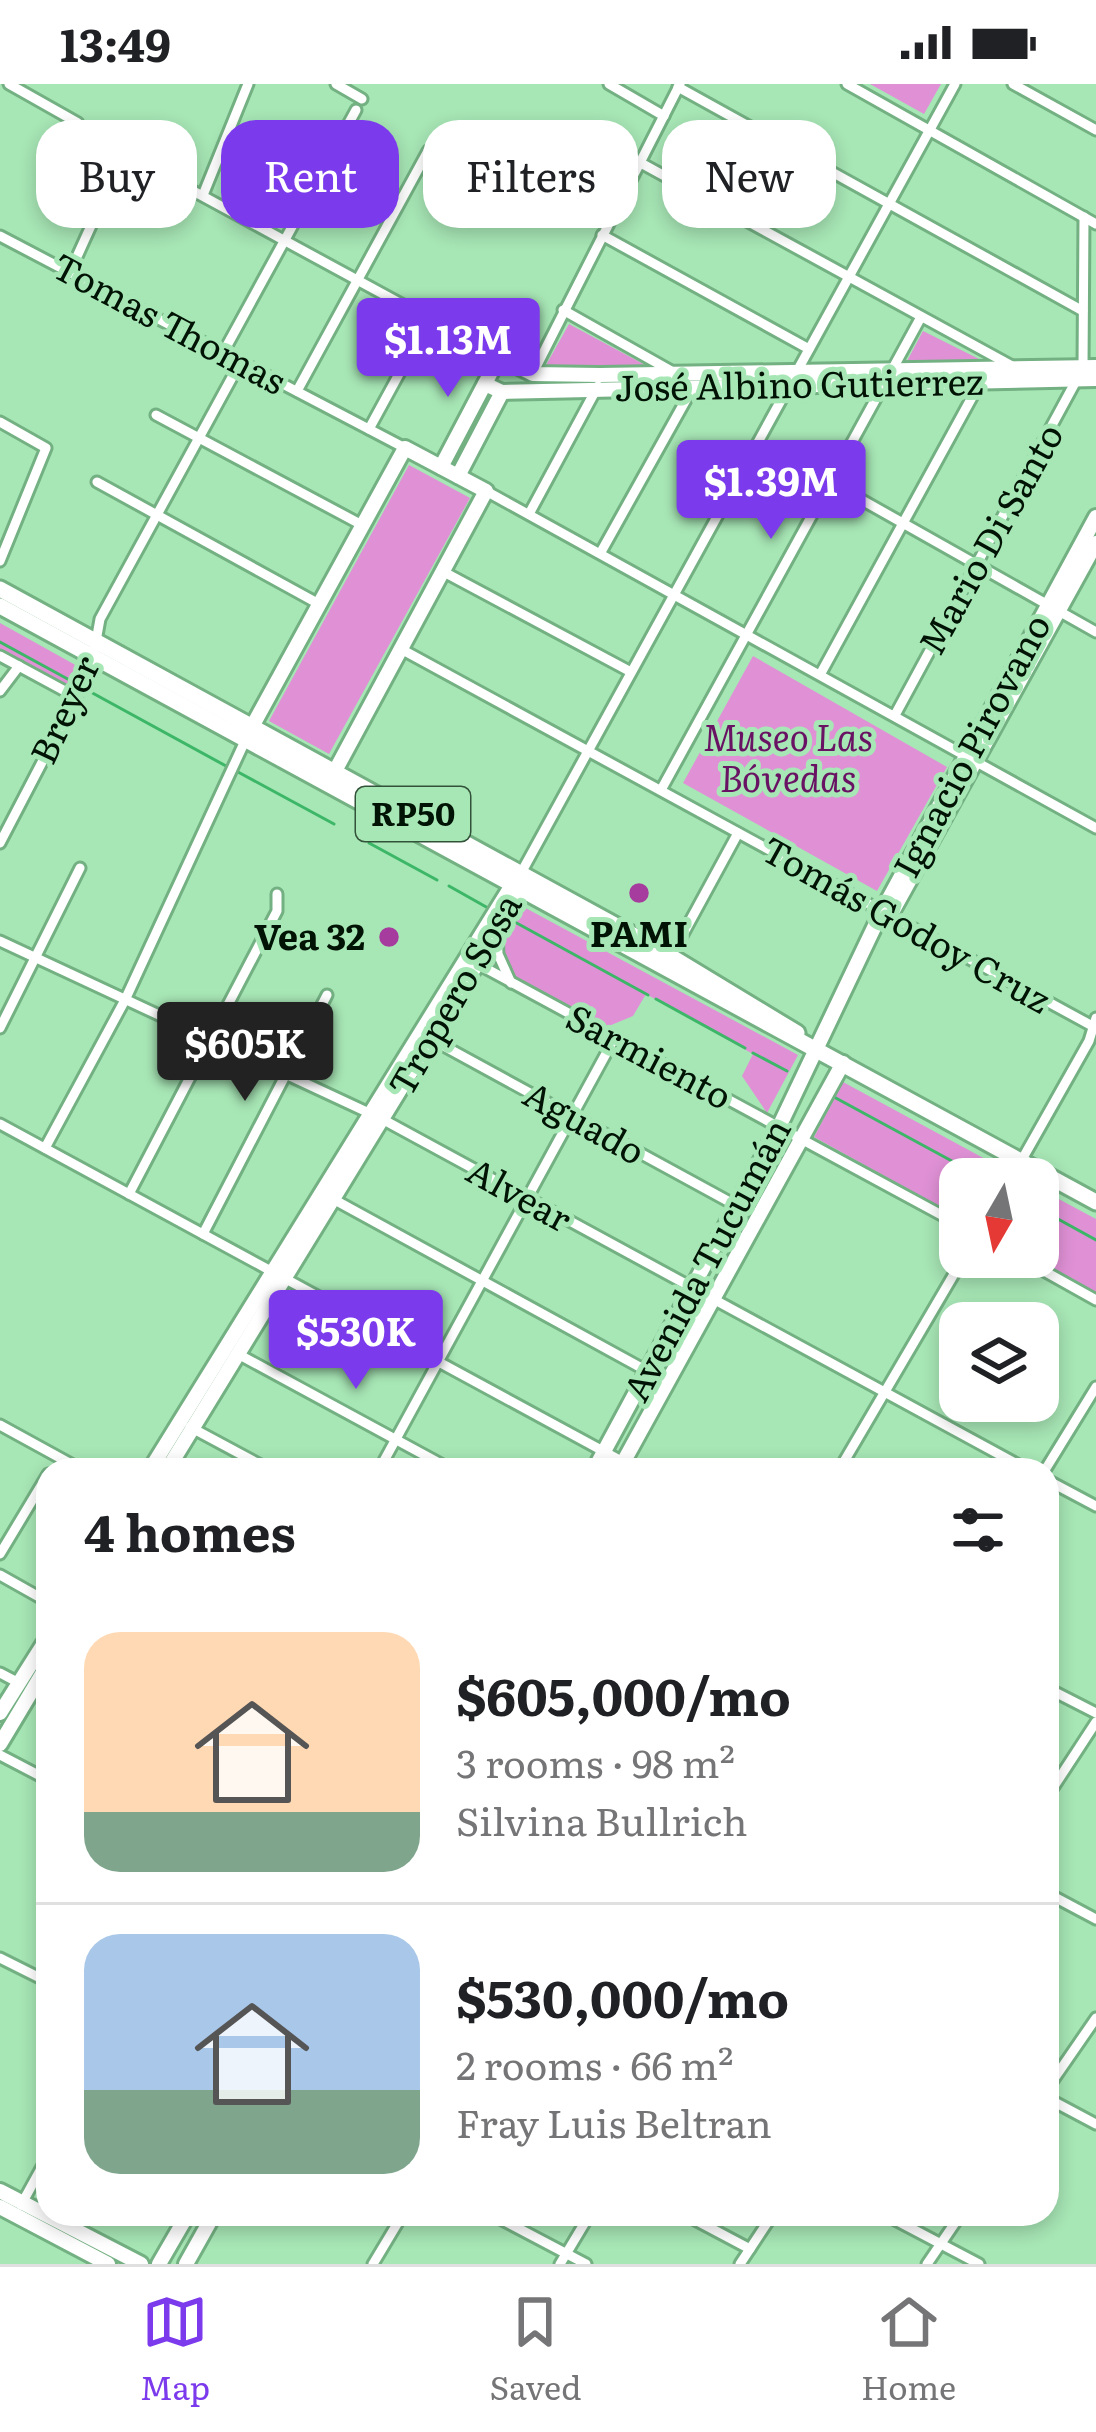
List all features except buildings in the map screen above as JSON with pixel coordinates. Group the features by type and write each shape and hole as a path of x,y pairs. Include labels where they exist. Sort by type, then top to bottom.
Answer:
{"main road":[{"name":"RP50","path":"0,589 95,649 764,1025 819,1049 1017,1158"},
{"name":"RP50","path":"0,607 95,649"},
{"name":"RP50","path":"248,733 334,771 516,883 670,958 783,1022 819,1049"},
{"name":"RP50","path":"1059,1182 1096,1202"}],"street":[{"path":"9,84 73,120"},
{"path":"203,195 248,84"},
{"path":"336,84 362,99"},
{"path":"609,84 664,116"},
{"path":"847,84 1096,224"},
{"path":"516,883 955,84"},
{"path":"1013,84 1096,130"},
{"path":"532,391 533,374 562,310 679,86 1083,311"},
{"path":"224,351 356,110"},
{"path":"297,391 423,160"},
{"path":"639,162 1016,369"},
{"path":"197,192 533,374"},
{"name":"Mario Di Santo","path":"895,715 1086,372 1084,217"},
{"path":"70,272 90,228"},
{"path":"602,235 809,349"},
{"name":"Tomas Thomas","path":"0,236 601,552 1096,828"},
{"path":"562,310 688,378 601,552"},
{"path":"661,790 921,316"},
{"path":"369,429 428,319"},
{"path":"441,467 499,357"},
{"name":"Breyer","path":"0,843 76,697 95,649 100,619 241,361"},
{"name":"José Albino Gutierrez","path":"984,375 1016,369 1086,372 1096,379"},
{"name":"José Albino Gutierrez","path":"502,392 688,378 1086,372"},
{"name":"José Albino Gutierrez","path":"533,374 599,382"},
{"path":"821,673 984,375"},
{"path":"529,514 599,382"},
{"path":"458,476 502,392 485,384"},
{"path":"156,415 362,525"},
{"path":"0,422 46,448 0,561"},
{"path":"45,1148 125,1000 248,733 405,448"},
{"path":"97,482 319,604"},
{"path":"830,482 1096,632"},
{"path":"334,771 486,490"},
{"name":"Ignacio Pirovano","path":"819,1049 885,915 1053,608 1096,517"},
{"name":"Ignacio Pirovano","path":"1053,608 1096,543"},
{"path":"442,571 631,672"},
{"name":"Tomás Godoy Cruz","path":"401,649 885,915 1095,1024"},
{"path":"0,656 76,697"},
{"path":"0,691 19,666"},
{"path":"670,958 738,833"},
{"path":"0,1028 80,868"},
{"name":"Tropero Sosa","path":"159,1458 238,1354 278,1275 333,1199 375,1116 431,1039 471,960 497,931 516,883"},
{"name":"Tropero Sosa","path":"172,1458 186,1424 516,883"},
{"path":"129,1194 277,911 277,894"},
{"path":"497,931 498,954 511,983"},
{"name":"Alvear","path":"0,941 375,1116 1006,1458"},
{"name":"Sarmiento","path":"471,960 939,1214"},
{"path":"203,1234 328,995"},
{"path":"1024,1158 1090,1042 1095,1024"},
{"name":"Aguado","path":"431,1039 737,1206"},
{"path":"386,1458 614,1039"},
{"name":"Avenida Tucumán","path":"600,1458 819,1049"},
{"name":"Avenida Tucumán","path":"632,1458 844,1063"},
{"path":"0,1124 614,1458"},
{"path":"333,1199 647,1371"},
{"path":"846,1458 952,1278"},
{"path":"1057,1278 1096,1300"},
{"path":"238,1354 430,1458"},
{"path":"1052,1458 1096,1387"},
{"path":"186,1424 248,1458"},
{"path":"0,1425 58,1457"},
{"path":"1059,1486 1096,1506"},
{"path":"0,1555 36,1494"},
{"path":"0,1575 36,1594"},
{"path":"0,1713 36,1656"},
{"path":"0,1672 19,1683"},
{"path":"0,1744 36,1686"},
{"path":"1059,1695 1096,1718 1059,1778"},
{"path":"0,1755 36,1774"},
{"path":"1059,1899 1096,1918"},
{"path":"0,1958 36,1976"},
{"path":"1059,2075 1096,2018"},
{"path":"1059,2101 1096,2124"},
{"path":"19,2209 36,2178"},
{"path":"0,2191 36,2220"},
{"path":"0,2207 36,2217"},
{"path":"47,2226 108,2264"},
{"path":"57,2226 141,2264"},
{"path":"159,2264 181,2226"},
{"path":"186,2264 207,2226"},
{"path":"374,2264 396,2226"},
{"path":"510,2226 563,2259 586,2264"},
{"path":"563,2259 583,2226"},
{"path":"707,2226 750,2249"},
{"path":"740,2264 765,2226"},
{"path":"907,2226 979,2264"},
{"path":"927,2264 954,2226"}],"green space":[{"path":"870,84 941,84 924,114"},
{"path":"569,324 647,366 545,367"},
{"path":"923,331 981,360 907,361"},
{"path":"409,465 470,498 329,754 269,721"},
{"path":"0,623 79,667 72,689 0,651"},
{"name":"Museo Las Bóvedas","path":"753,656 947,767 877,891 683,783"},
{"path":"520,905 798,1055 767,1113 742,1076 753,1054 646,994 633,1016 604,1028 487,961"},
{"path":"843,1082 983,1158 939,1158 939,1206 814,1137"},
{"path":"1059,1199 1096,1219 1096,1293 1059,1273"}],"waterway":[{"path":"0,642 75,683"},
{"path":"87,690 226,766"},
{"path":"238,772 334,824"},
{"path":"369,843 437,880"},
{"path":"449,886 488,908"},
{"path":"513,921 648,995"},
{"path":"656,999 745,1048"},
{"path":"753,1053 787,1071"},
{"path":"834,1097 946,1158"},
{"path":"1059,1220 1096,1240"}],"place":[{"name":"PAMI","path":"639,893"},
{"name":"Vea 32","path":"389,937"}]}
